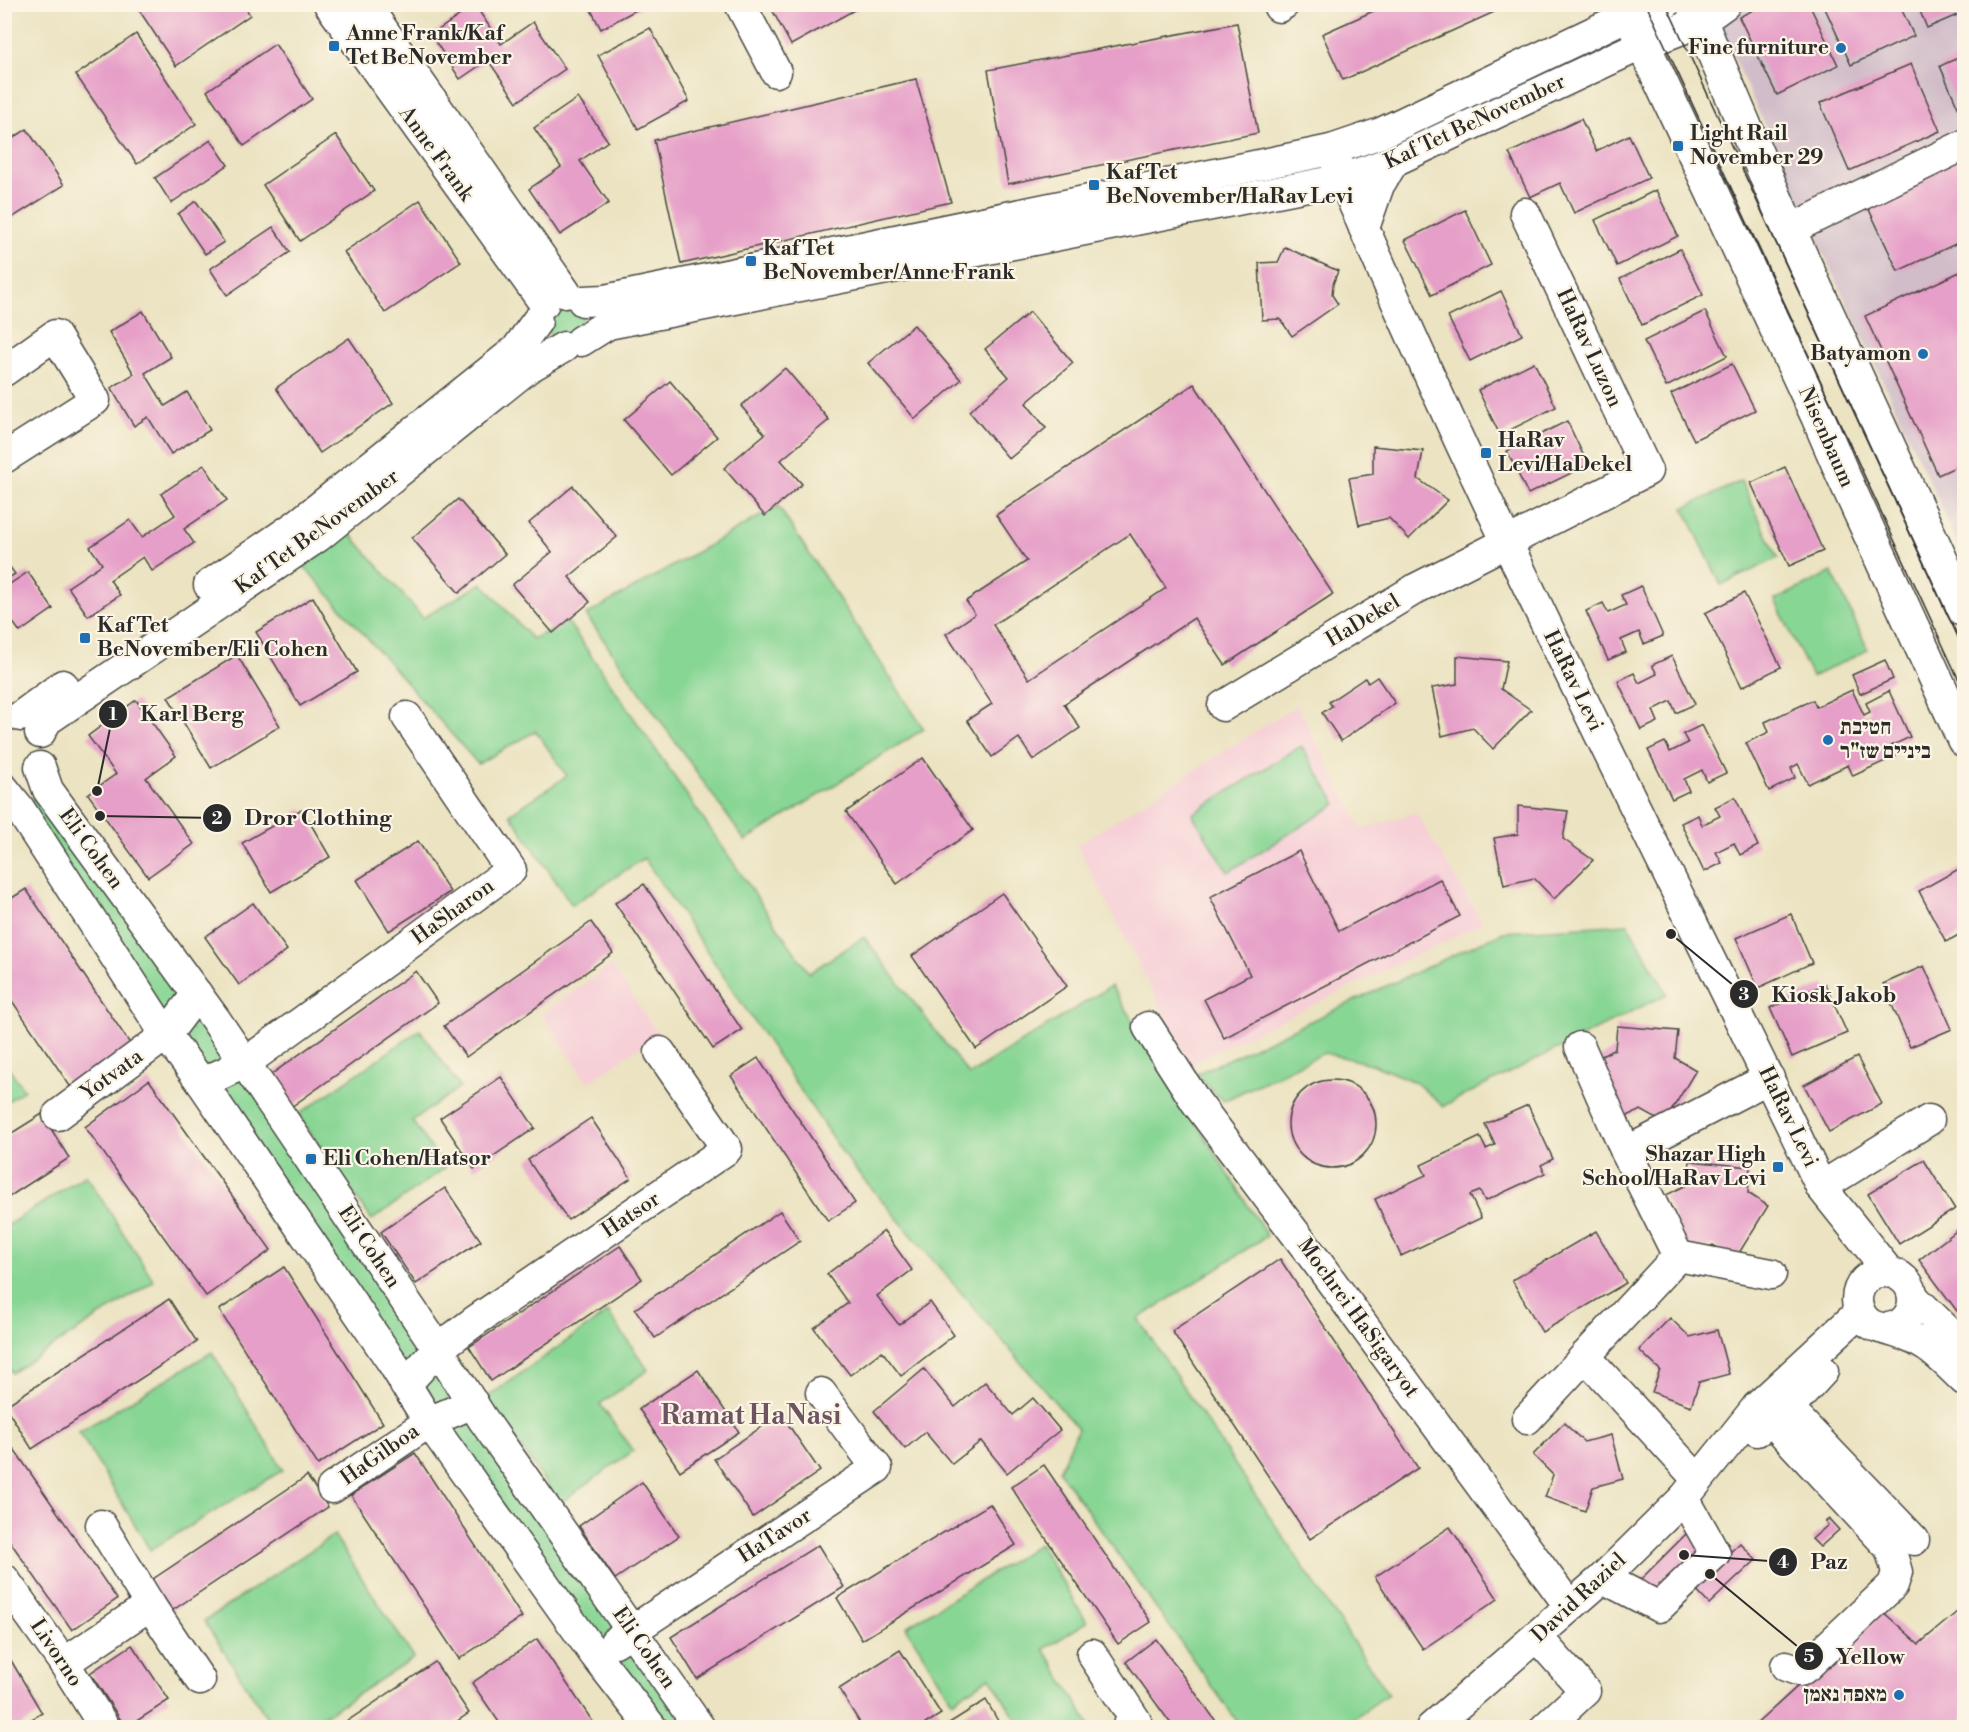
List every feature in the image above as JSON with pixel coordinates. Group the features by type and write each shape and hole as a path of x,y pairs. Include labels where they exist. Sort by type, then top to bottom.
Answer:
{"main road":[{"name":"Nisenbaum","path":"1629,9 1963,730"},
{"path":"1706,10 1789,230 1965,610"}],"street":[{"name":"Anne Frank","path":"329,4 558,304"},
{"name":"Anne Frank","path":"365,4 558,304"},
{"path":"740,4 776,72"},
{"name":"Kaf Tet BeNovember","path":"22,720 37,703 297,525 516,350 558,304 605,300 1331,150 1381,133 1629,9 1649,11 1665,4"},
{"name":"Kaf Tet BeNovember","path":"22,720 47,720 319,537 528,368 608,324 1343,179 1394,161 1644,45 1706,10"},
{"path":"1789,230 1965,145"},
{"name":"HaRav Levi","path":"1331,150 1506,542 1827,1195 1876,1277"},
{"path":"1364,228 1379,185 1394,161"},
{"name":"HaRav Luzon","path":"1506,542 1647,471 1525,213"},
{"path":"558,304 590,310 590,328 572,344 555,345 547,340 539,330 558,304"},
{"path":"4,371 55,335 95,400 4,458"},
{"name":"HaDekel","path":"1223,706 1417,588 1506,542"},
{"name":"HaSharon","path":"210,1095 245,1063 511,870 407,717"},
{"path":"4,789 17,786 30,779 40,767 43,754 22,720"},
{"name":"Eli Cohen","path":"40,767 48,790 215,1019 438,1349 482,1418 700,1728"},
{"name":"Eli Cohen","path":"4,789 19,808 166,1035 210,1095 429,1422 595,1655 652,1728"},
{"name":"Yotvata","path":"58,1114 166,1035 197,994"},
{"name":"Yotvata","path":"166,1035 215,1019"},
{"name":"Mochrei HaSigaryot","path":"1148,1027 1196,1102 1327,1275 1570,1607"},
{"path":"1580,1047 1626,1152 1678,1256"},
{"name":"Hatsor","path":"398,1374 438,1349 727,1149 660,1052"},
{"path":"1626,1152 1769,1078"},
{"path":"1827,1195 1929,1120"},
{"path":"1678,1256 1771,1274"},
{"path":"1527,1419 1678,1256"},
{"path":"1870,1321 1897,1325 1904,1320 1913,1305 1911,1288 1905,1280 1876,1277 1858,1296 1870,1321 1908,1335 1933,1348 1965,1380"},
{"path":"1913,1297 1965,1347"},
{"name":"David Raziel","path":"1431,1728 1603,1578 1773,1407 1870,1321"},
{"path":"1585,1356 1700,1478 1715,1553 1659,1607 1603,1578"},
{"name":"HaGilboa","path":"332,1488 429,1422 466,1393"},
{"name":"HaTavor","path":"595,1655 877,1468 821,1393"},
{"path":"1773,1407 1914,1540"},
{"path":"1773,1407 1890,1548 1897,1572 1893,1585 1808,1665 1800,1671 1786,1666"},
{"path":"101,1525 150,1605 201,1680"},
{"name":"Livorno","path":"4,1579 64,1663 105,1728"},
{"path":"64,1663 150,1605"},
{"path":"1537,1637 1585,1691 1545,1728"},
{"path":"1092,1654 1135,1725"}],"shaded area":[{"path":"1709,5 1964,5 1964,557"},
{"path":"1297,705 1362,829 1416,813 1483,923 1190,1064 1077,845"},
{"path":"611,965 658,1034 588,1083 541,1014"}],"green space":[{"path":"566,302 582,315 582,322 578,333 553,338 545,328 548,309"},
{"path":"1741,481 1778,558 1721,585 1684,508"},
{"path":"778,506 924,729 745,841 586,615"},
{"path":"348,531 423,618 482,583 532,639 568,622 809,973 864,937 969,1075 1111,986 1267,1236 1138,1319 1388,1694 1341,1727 1241,1727 1059,1471 1078,1429 848,1161 644,858 572,905 510,814 567,776 536,731 478,764 301,563"},
{"path":"1832,572 1868,650 1812,677 1775,600"},
{"path":"1301,746 1337,804 1228,872 1192,814"},
{"path":"48,790 700,1727 652,1727 19,808"},
{"path":"1628,924 1667,994 1443,1106 1415,1082 1371,1064 1324,1053 1223,1101 1196,1074 1503,932"},
{"path":"420,1030 460,1087 412,1121 445,1168 372,1220 298,1115"},
{"path":"4,1061 24,1090 5,1103 4,1103"},
{"path":"86,1175 154,1281 12,1373 5,1362 5,1227"},
{"path":"608,1312 648,1370 600,1404 633,1451 560,1503 486,1398"},
{"path":"212,1352 283,1470 150,1550 79,1432"},
{"path":"334,1535 414,1658 307,1727 273,1727 204,1621"},
{"path":"1039,1544 1087,1622 1044,1649 1091,1727 1021,1727 990,1677 952,1701 906,1627"}],"building":[{"path":"135,4 243,4 250,15 176,66"},
{"path":"588,4 647,4 601,29"},
{"path":"769,4 856,4 858,8 791,45"},
{"path":"1389,4 1512,4 1343,80 1322,34"},
{"path":"1765,4 1809,4 1838,65 1777,95 1739,17"},
{"path":"1823,4 1899,4 1914,36 1851,65"},
{"path":"1917,4 1964,4 1964,12 1927,28"},
{"path":"475,5 501,44 533,22 565,69 517,102 488,60 460,79 431,35"},
{"path":"1237,23 1258,133 1008,184 988,70"},
{"path":"650,28 689,101 638,129 598,55"},
{"path":"136,34 196,124 137,164 76,75"},
{"path":"275,44 312,99 244,146 207,91"},
{"path":"1964,55 1964,121 1940,66"},
{"path":"1911,64 1940,131 1849,171 1820,103"},
{"path":"916,79 951,202 681,264 654,140"},
{"path":"578,98 608,141 580,161 609,203 560,235 529,189 561,167 534,128"},
{"path":"1581,119 1596,151 1629,135 1649,178 1574,213 1560,183 1530,197 1509,153"},
{"path":"27,129 64,185 4,223 4,144"},
{"path":"336,135 374,191 300,241 263,185"},
{"path":"211,140 228,165 171,203 155,178"},
{"path":"1959,158 1964,171 1964,240 1898,271 1865,201"},
{"path":"1656,190 1678,236 1617,266 1595,220"},
{"path":"420,200 461,262 385,313 344,252"},
{"path":"196,201 224,242 205,254 178,214"},
{"path":"1465,210 1491,265 1432,295 1405,240"},
{"path":"273,227 290,252 227,295 210,269"},
{"path":"1285,247 1338,271 1332,295 1338,304 1292,336 1280,319 1262,320 1259,263 1278,262"},
{"path":"1680,249 1703,295 1642,325 1620,279"},
{"name":"Batyamon","path":"1964,270 1964,463 1938,475 1865,316"},
{"path":"1501,291 1522,335 1470,361 1448,317"},
{"path":"143,311 171,357 145,373 165,406 187,392 210,430 171,454 148,417 134,426 111,388 134,374 109,332"},
{"path":"1705,311 1727,356 1666,387 1644,341"},
{"path":"1030,312 1073,363 1026,403 1046,428 1009,459 969,411 1009,377 985,349"},
{"path":"914,325 961,380 915,419 868,363"},
{"path":"349,338 393,403 320,453 276,388"},
{"path":"1534,362 1556,407 1500,435 1478,390"},
{"path":"1732,364 1755,410 1694,440 1671,394"},
{"path":"785,368 829,420 781,460 802,484 765,516 724,468 765,434 741,406"},
{"path":"670,381 717,437 671,475 624,420"},
{"path":"1194,384 1333,594 1225,665 1194,618 1064,704 1080,728 1033,760 1019,738 992,757 967,720 992,704 946,634 975,614 966,601 1027,561 996,515","holes":["1130,534 1166,588 1029,679 993,625"]},
{"path":"1567,421 1588,465 1528,494 1507,451"},
{"path":"1373,446 1423,451 1418,479 1448,500 1409,539 1389,518 1359,525 1349,478 1373,474"},
{"path":"204,465 227,500 184,529 194,543 152,571 143,557 110,580 120,595 88,616 68,587 102,564 90,547 130,520 142,537 175,515 161,494"},
{"path":"1785,467 1823,551 1789,566 1751,483"},
{"path":"573,486 617,537 569,577 590,602 553,633 512,585 552,552 529,523"},
{"path":"458,499 505,554 459,593 412,538"},
{"path":"4,559 15,574 4,581"},
{"path":"28,572 53,609 20,632 4,610 4,588"},
{"path":"1641,586 1663,636 1644,644 1639,632 1621,640 1626,652 1608,660 1586,611 1603,603 1608,613 1626,605 1621,595"},
{"path":"1744,593 1781,667 1742,687 1705,613"},
{"path":"313,597 357,672 300,706 256,632"},
{"path":"237,655 280,726 211,768 168,697"},
{"path":"1457,656 1507,661 1501,689 1531,710 1493,749 1473,728 1442,736 1432,688 1457,684"},
{"path":"1672,656 1695,704 1676,713 1671,701 1653,710 1658,722 1641,730 1618,681 1634,673 1639,683 1657,674 1652,665"},
{"path":"1885,660 1893,679 1860,694 1852,675"},
{"path":"1377,677 1395,703 1341,741 1322,713 1332,706 1329,702 1365,678 1368,683"},
{"name":"חטיבת ביניים שז\"ר","path":"1852,690 1864,715 1870,712 1866,703 1889,691 1910,737 1891,746 1896,756 1853,776 1848,765 1808,784 1798,764 1791,768 1795,778 1769,791 1746,743 1769,732 1765,722 1813,700 1816,707"},
{"path":"136,700 176,756 146,778 194,844 148,877 88,794 116,774 88,736"},
{"path":"1702,725 1726,773 1707,782 1702,770 1684,779 1689,791 1672,799 1648,750 1665,742 1670,752 1688,743 1683,734"},
{"path":"923,758 973,830 897,884 846,812"},
{"path":"1735,797 1758,846 1740,855 1734,843 1716,852 1722,863 1704,872 1681,823 1698,815 1702,825 1720,816 1715,807"},
{"path":"1518,806 1568,811 1563,839 1593,860 1554,899 1534,878 1504,885 1494,838 1518,834"},
{"path":"302,809 330,857 271,892 242,843"},
{"path":"418,841 450,892 389,931 357,880"},
{"path":"1299,851 1339,931 1440,879 1460,916 1224,1038 1204,999 1250,975 1210,897"},
{"path":"1964,866 1964,932 1946,942 1919,891"},
{"path":"644,884 742,1030 713,1049 615,903"},
{"path":"26,889 135,1051 74,1092 4,989 4,903"},
{"path":"1002,893 1067,986 976,1049 912,956"},
{"path":"253,903 287,950 239,985 205,937"},
{"path":"1791,914 1812,963 1758,988 1736,938"},
{"path":"591,922 613,953 466,1057 444,1026"},
{"path":"1924,966 1952,1029 1910,1047 1883,984"},
{"path":"416,971 438,1003 291,1107 269,1076"},
{"path":"1825,984 1847,1033 1792,1057 1770,1008"},
{"path":"1617,1026 1678,1031 1675,1058 1696,1070 1664,1123 1641,1110 1620,1119 1592,1061 1615,1049"},
{"path":"1857,1057 1882,1104 1829,1132 1804,1085"},
{"path":"758,1058 855,1203 828,1221 731,1076"},
{"path":"501,1077 535,1128 474,1169 440,1118"},
{"path":"149,1080 271,1250 206,1296 85,1127"},
{"path":"1332,1080 1349,1084 1363,1093 1372,1107 1376,1124 1372,1141 1363,1155 1349,1164 1332,1168 1315,1164 1301,1155 1292,1141 1288,1124 1292,1107 1301,1093 1315,1084"},
{"path":"1528,1105 1553,1159 1541,1165 1545,1173 1485,1201 1480,1191 1470,1195 1481,1218 1401,1256 1375,1199 1426,1175 1421,1165 1480,1137 1486,1149 1495,1145 1485,1124"},
{"path":"42,1114 69,1158 4,1200 4,1138"},
{"path":"591,1118 631,1178 568,1220 528,1160"},
{"path":"1924,1160 1955,1209 1899,1244 1868,1194"},
{"path":"1690,1161 1750,1167 1748,1193 1768,1206 1736,1258 1713,1245 1692,1255 1664,1196 1687,1185"},
{"path":"445,1188 481,1241 416,1284 381,1232"},
{"path":"780,1211 800,1241 655,1338 635,1309"},
{"path":"1964,1225 1964,1306 1957,1311 1919,1260"},
{"path":"884,1231 912,1270 877,1296 899,1325 930,1302 954,1335 901,1376 882,1351 850,1375 814,1328 848,1303 827,1274"},
{"path":"1596,1231 1626,1283 1542,1332 1512,1280"},
{"path":"620,1246 642,1279 491,1381 469,1347"},
{"path":"1280,1259 1418,1468 1310,1539 1172,1331"},
{"path":"284,1267 383,1423 318,1465 219,1310"},
{"path":"169,1299 197,1342 32,1449 5,1406"},
{"path":"1670,1318 1690,1337 1717,1330 1729,1374 1699,1382 1691,1406 1652,1392 1660,1370 1639,1350"},
{"path":"924,1369 955,1407 985,1382 1013,1415 1033,1398 1060,1430 1007,1473 981,1441 952,1464 925,1432 905,1449 874,1411"},
{"path":"698,1370 739,1432 680,1471 639,1409"},
{"path":"781,1414 820,1471 753,1517 714,1459"},
{"path":"1564,1423 1584,1442 1611,1435 1623,1479 1593,1487 1585,1511 1545,1497 1553,1475 1533,1455"},
{"path":"14,1449 117,1599 72,1630 4,1533 4,1456"},
{"path":"415,1453 522,1617 459,1659 351,1495"},
{"path":"1044,1465 1151,1622 1118,1644 1011,1487"},
{"path":"307,1476 328,1507 170,1612 150,1581"},
{"path":"642,1482 679,1536 615,1579 579,1526"},
{"path":"990,1504 1016,1545 862,1640 837,1598"},
{"path":"1704,1516 1721,1534 1655,1595 1640,1580"},
{"path":"1829,1519 1839,1530 1820,1547 1812,1539 1828,1525 1825,1522"},
{"path":"1450,1527 1498,1599 1423,1649 1375,1577"},
{"path":"1740,1543 1756,1560 1709,1604 1693,1587"},
{"path":"818,1545 844,1587 697,1679 671,1637"},
{"path":"1964,1606 1964,1728 1752,1728 1881,1610 1919,1644"},
{"path":"537,1639 597,1728 503,1728 472,1683"},
{"path":"1156,1639 1221,1728 1174,1728 1126,1662"},
{"path":"132,1645 169,1700 126,1728 90,1673"},
{"path":"900,1650 941,1714 919,1728 863,1728 839,1689"},
{"path":"9,1657 42,1713 17,1728 4,1728 4,1659"},
{"path":"435,1662 469,1713 447,1728 337,1728"},
{"path":"986,1700 1002,1728 941,1728"}],"tram line":[{"path":"1646,4 1964,691"},
{"path":"1666,4 1964,650"}],"place":[{"name":"Anne Frank/Kaf Tet BeNovember","path":"334,46"},
{"name":"Fine furniture","path":"1841,48"},
{"name":"Light Rail November 29","path":"1678,146"},
{"name":"Kaf Tet BeNovember/HaRav Levi","path":"1094,185"},
{"name":"Kaf Tet BeNovember/Anne Frank","path":"751,261"},
{"name":"Batyamon","path":"1923,354"},
{"name":"HaRav Levi/HaDekel","path":"1486,453"},
{"name":"Kaf Tet BeNovember/Eli Cohen","path":"85,638"},
{"name":"חטיבת ביניים שז\"ר","path":"1828,740"},
{"name":"Karl Berg","path":"97,791"},
{"name":"Dror Clothing","path":"100,816"},
{"name":"Kiosk Jakob","path":"1671,934"},
{"name":"Eli Cohen/Hatsor","path":"311,1159"},
{"name":"Shazar High School/HaRav Levi","path":"1778,1167"},
{"name":"Paz","path":"1684,1555"},
{"name":"Yellow","path":"1710,1574"},
{"name":"מאפה נאמן","path":"1899,1695"}],"district":[{"name":"Ramat HaNasi","path":"751,1416"}]}
